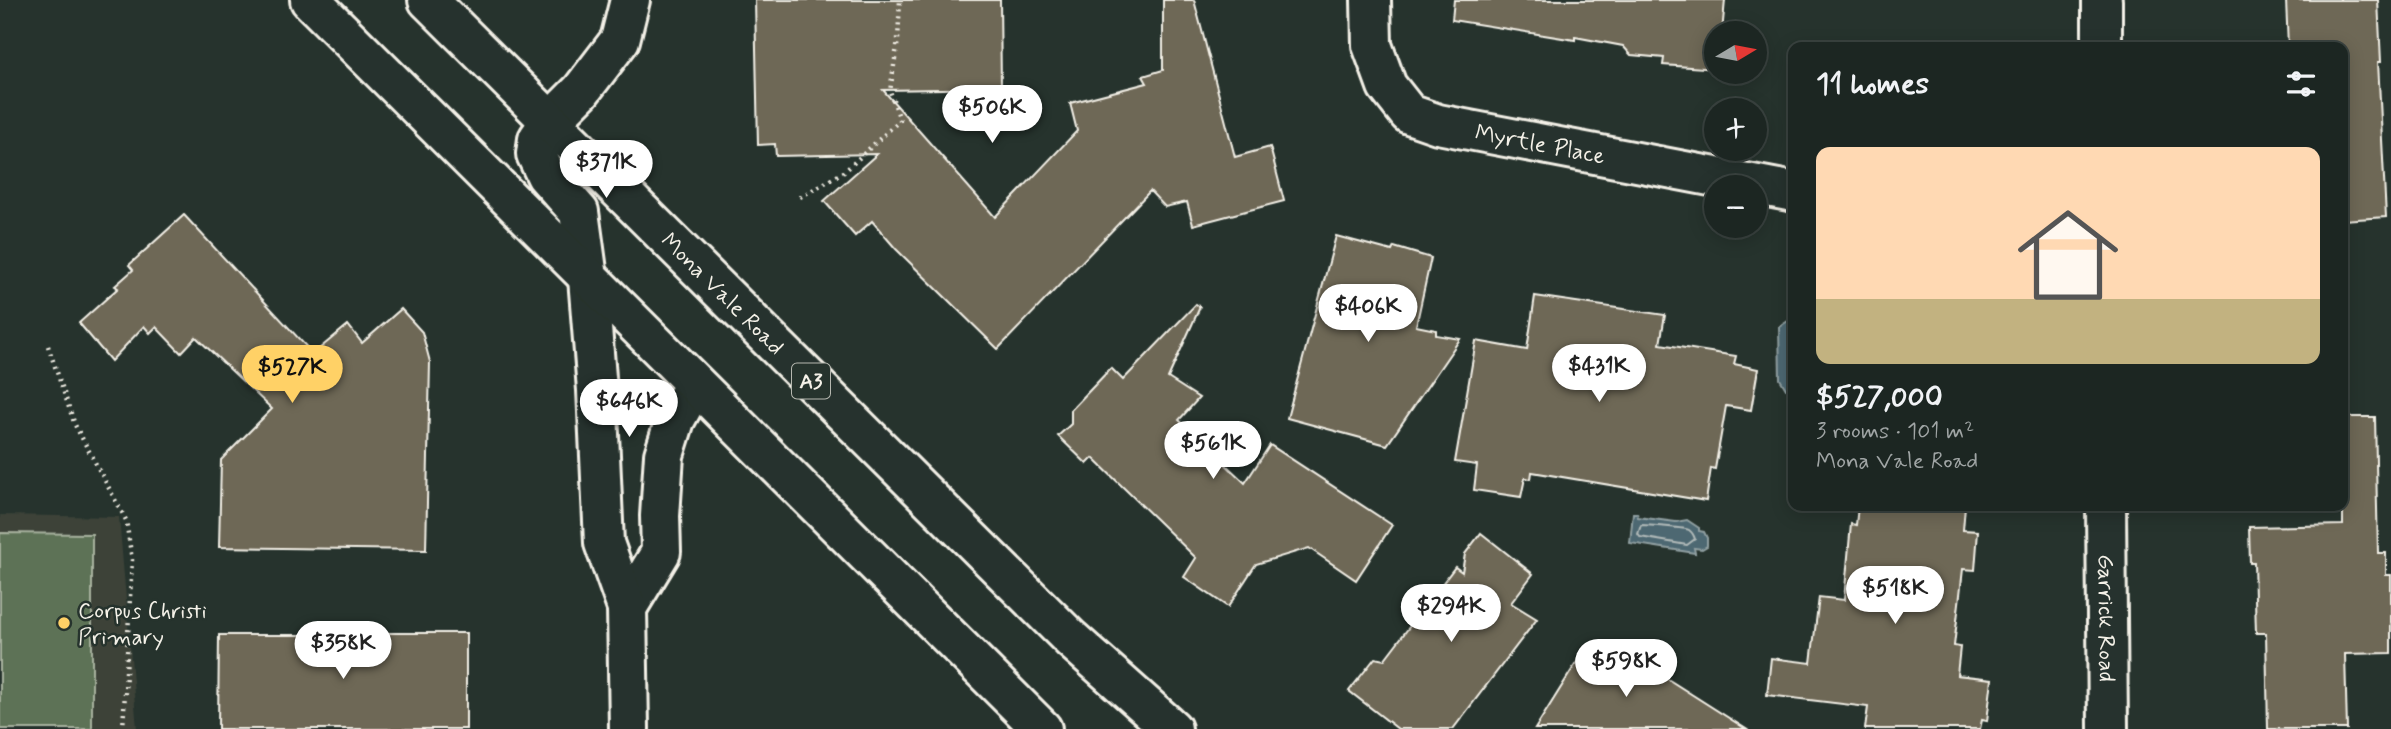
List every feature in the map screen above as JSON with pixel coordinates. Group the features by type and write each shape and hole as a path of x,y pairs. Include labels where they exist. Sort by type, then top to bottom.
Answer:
{"main road":[{"path":"310,0 1042,729"},
{"name":"Mona Vale Road","path":"428,0 1071,639 1172,729"},
{"path":"629,729 627,608 604,543 588,278 579,212 546,175 536,154 538,139 550,122 582,91 620,40 630,0"},
{"name":"Myrtle Place","path":"1371,0 1372,46 1387,86 1409,114 1438,124 1788,191"},
{"path":"2102,0 2102,42"},
{"path":"627,608 661,552 660,516 664,454 675,420 695,384"},
{"name":"Garrick Road","path":"2106,511 2108,729"}],"path":[{"path":"800,197 844,172 900,120 890,91 901,0"},
{"path":"48,346 75,425 126,520 132,560 123,729"}],"shaded area":[{"name":"Corpus Christi Primary","path":"0,515 119,517 137,729 0,729"}],"green space":[{"name":"Corpus Christi Primary","path":"0,533 92,534 92,729 0,729"}],"water":[{"path":"1788,321 1788,389 1780,379 1779,327"},
{"path":"1633,513 1637,513 1638,517 1676,522 1687,520 1704,532 1707,546 1702,549 1694,548 1695,553 1630,543"}],"building":[{"path":"755,0 1000,0 1001,88 883,90 995,217 1077,131 1070,103 1147,83 1143,76 1163,70 1163,0 1194,0 1235,157 1270,147 1284,201 1193,225 1187,202 1165,207 1150,191 998,349 896,249 872,221 855,236 824,201 877,154 776,156 775,144 758,145"},
{"path":"1454,0 1725,0 1723,21 1704,21 1704,68 1663,65 1664,58 1631,55 1623,46 1452,20"},
{"path":"2286,0 2378,0 2381,62 2378,62 2386,217 2348,220 2348,42 2288,42"},
{"path":"184,215 313,354 348,325 362,343 401,309 422,332 430,362 426,550 219,547 221,460 272,409 196,337 181,353 156,327 150,333 144,326 111,361 79,323 118,288 115,286 133,270 129,265"},
{"path":"1336,236 1392,251 1394,247 1431,258 1416,326 1436,330 1436,335 1460,339 1387,445 1287,418"},
{"path":"1535,296 1665,315 1660,344 1736,356 1734,364 1758,369 1751,410 1726,406 1715,469 1711,468 1706,501 1532,472 1531,479 1525,478 1521,497 1474,490 1477,465 1455,462 1476,341 1527,350"},
{"path":"1196,304 1200,307 1168,378 1199,398 1179,420 1245,483 1270,445 1392,525 1356,580 1309,548 1256,564 1228,607 1184,577 1196,558 1093,458 1087,464 1058,436 1071,424 1071,410 1111,368 1123,380"},
{"path":"2348,417 2375,417 2378,553 2386,553 2386,575 2391,575 2391,653 2345,654 2347,729 2268,729 2266,633 2256,633 2254,563 2250,563 2249,527 2343,525 2343,511 2348,511"},
{"path":"1857,511 1965,511 1963,530 1978,531 1975,570 1963,569 1954,646 1960,647 1957,675 1992,679 1987,721 1982,720 1980,729 1865,729 1868,707 1767,695 1771,658 1811,663 1819,597 1844,600 1851,524 1856,525"},
{"path":"1481,533 1533,574 1511,603 1537,619 1453,729 1398,729 1349,691 1375,658 1384,660 1455,567 1462,572 1465,554"},
{"path":"466,633 466,729 218,729 219,635"},
{"path":"1585,649 1591,652 1593,649 1614,662 1622,650 1746,729 1535,729"}],"place":[{"name":"Corpus Christi Primary","path":"64,623"}]}
